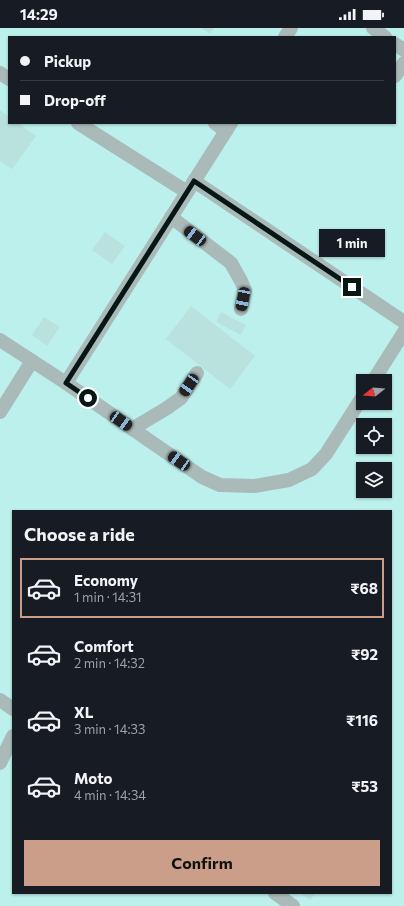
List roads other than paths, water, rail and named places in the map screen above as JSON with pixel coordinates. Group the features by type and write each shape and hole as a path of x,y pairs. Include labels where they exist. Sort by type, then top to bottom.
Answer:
{"lane":[{"path":"373,28 385,36"},
{"path":"396,75 404,63"},
{"path":"80,124 191,187 404,322"},
{"path":"66,383 191,187 224,126"},
{"path":"171,217 231,262 244,290 241,309"},
{"path":"377,374 404,332"},
{"path":"0,340 66,383 202,477 220,484 254,486 289,480 312,469 326,454 356,407"},
{"path":"0,412 32,361"},
{"path":"132,429 181,398 198,373"},
{"path":"0,700 12,708"},
{"path":"0,763 12,738"},
{"path":"276,894 293,906"}]}
